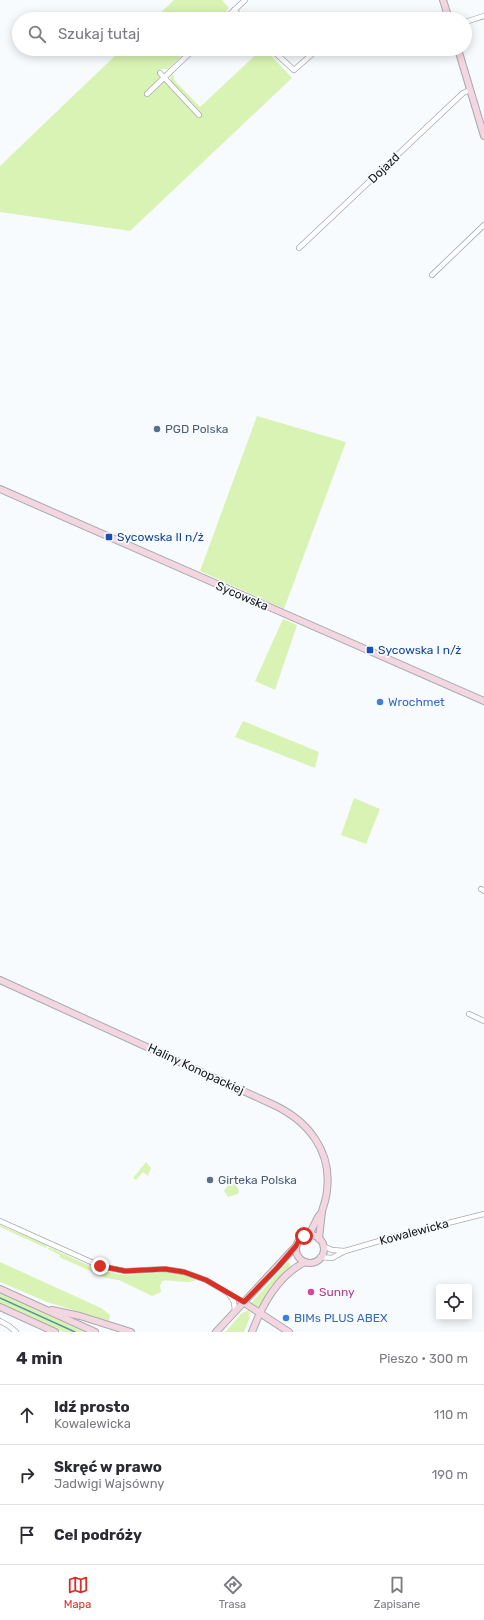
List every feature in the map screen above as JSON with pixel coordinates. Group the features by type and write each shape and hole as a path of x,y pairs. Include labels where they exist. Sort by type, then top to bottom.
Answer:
{"street":[{"path":"234,10 245,0"},
{"path":"443,0 447,12"},
{"path":"472,20 484,16"},
{"path":"147,94 186,56"},
{"path":"279,56 294,70 310,56"},
{"path":"460,56 484,136"},
{"path":"160,73 199,114"},
{"name":"Dojazd","path":"299,248 463,93 470,90"},
{"path":"432,276 484,225"},
{"name":"Sycowska","path":"0,489 484,701"},
{"name":"Haliny Konopackiej","path":"0,980 278,1106 303,1123 312,1133 319,1145 325,1159 328,1173 328,1190 322,1212 318,1238"},
{"path":"469,1014 484,1021"},
{"name":"Haliny Konopackiej","path":"309,1235 322,1212"},
{"name":"Kowalewicka","path":"320,1258 335,1257 345,1251 393,1237 484,1214"},
{"path":"0,1221 100,1266 125,1271 165,1269 184,1272 206,1280 260,1312 289,1332"},
{"path":"216,1332 296,1246 301,1238 309,1235 318,1238 323,1246 323,1252 320,1258 315,1262 304,1262 297,1266 275,1288 260,1312 252,1332"},
{"path":"296,1246 298,1256 304,1262"},
{"name":"Kowalewicka","path":"323,1246 332,1250 345,1251"},
{"path":"0,1289 95,1332"},
{"path":"229,1294 234,1302 235,1312"},
{"path":"0,1307 55,1332"},
{"path":"40,1307 80,1316 130,1332"},
{"path":"254,1325 267,1318"},
{"path":"0,1321 16,1332"},
{"path":"40,1325 50,1332"}],"green space":[{"path":"174,0 222,0 229,8 225,12 161,12"},
{"path":"115,56 181,56 168,69 161,69 157,72 160,77 157,81 166,82 170,86 173,83 170,79 172,74 174,76 174,80 200,107 255,56 272,56 292,78 130,231 0,212 0,166"},
{"path":"257,416 346,442 284,609 200,571"},
{"path":"283,619 297,625 275,690 255,681"},
{"path":"243,721 319,752 315,768 235,737"},
{"path":"354,798 380,809 366,844 341,835"},
{"path":"146,1162 151,1168 148,1176 143,1172 136,1180 133,1178"},
{"path":"231,1183 231,1186 233,1186 233,1183 239,1191 238,1194 228,1197 224,1191"},
{"path":"0,1225 47,1245 46,1248 0,1227"},
{"path":"49,1247 102,1270 128,1275 159,1272 180,1273 196,1280 188,1282 162,1281 160,1286 161,1292 152,1296 119,1280 106,1278 59,1257 60,1255 48,1249"},
{"path":"0,1262 101,1308 110,1315 109,1321 47,1302 0,1282"},
{"path":"288,1262 291,1265 271,1286 258,1308 251,1303"},
{"path":"0,1293 86,1332 63,1332 0,1304"},
{"path":"249,1310 250,1317 244,1332 225,1332 242,1313"}],"waterway":[{"path":"0,1298 75,1332"}],"place":[{"name":"PGD Polska","path":"157,429"},
{"name":"Sycowska II n/ż","path":"109,537"},
{"name":"Sycowska I n/ż","path":"370,650"},
{"name":"Wrochmet","path":"380,702"},
{"name":"Girteka Polska","path":"210,1180"},
{"name":"Sunny","path":"311,1292"},
{"name":"BIMs PLUS ABEX","path":"286,1318"}],"route":[{"path":"100,1266 112,1270 125,1271 159,1269 178,1270 206,1280 244,1302 277,1268 296,1246 299,1240 304,1236"}]}
